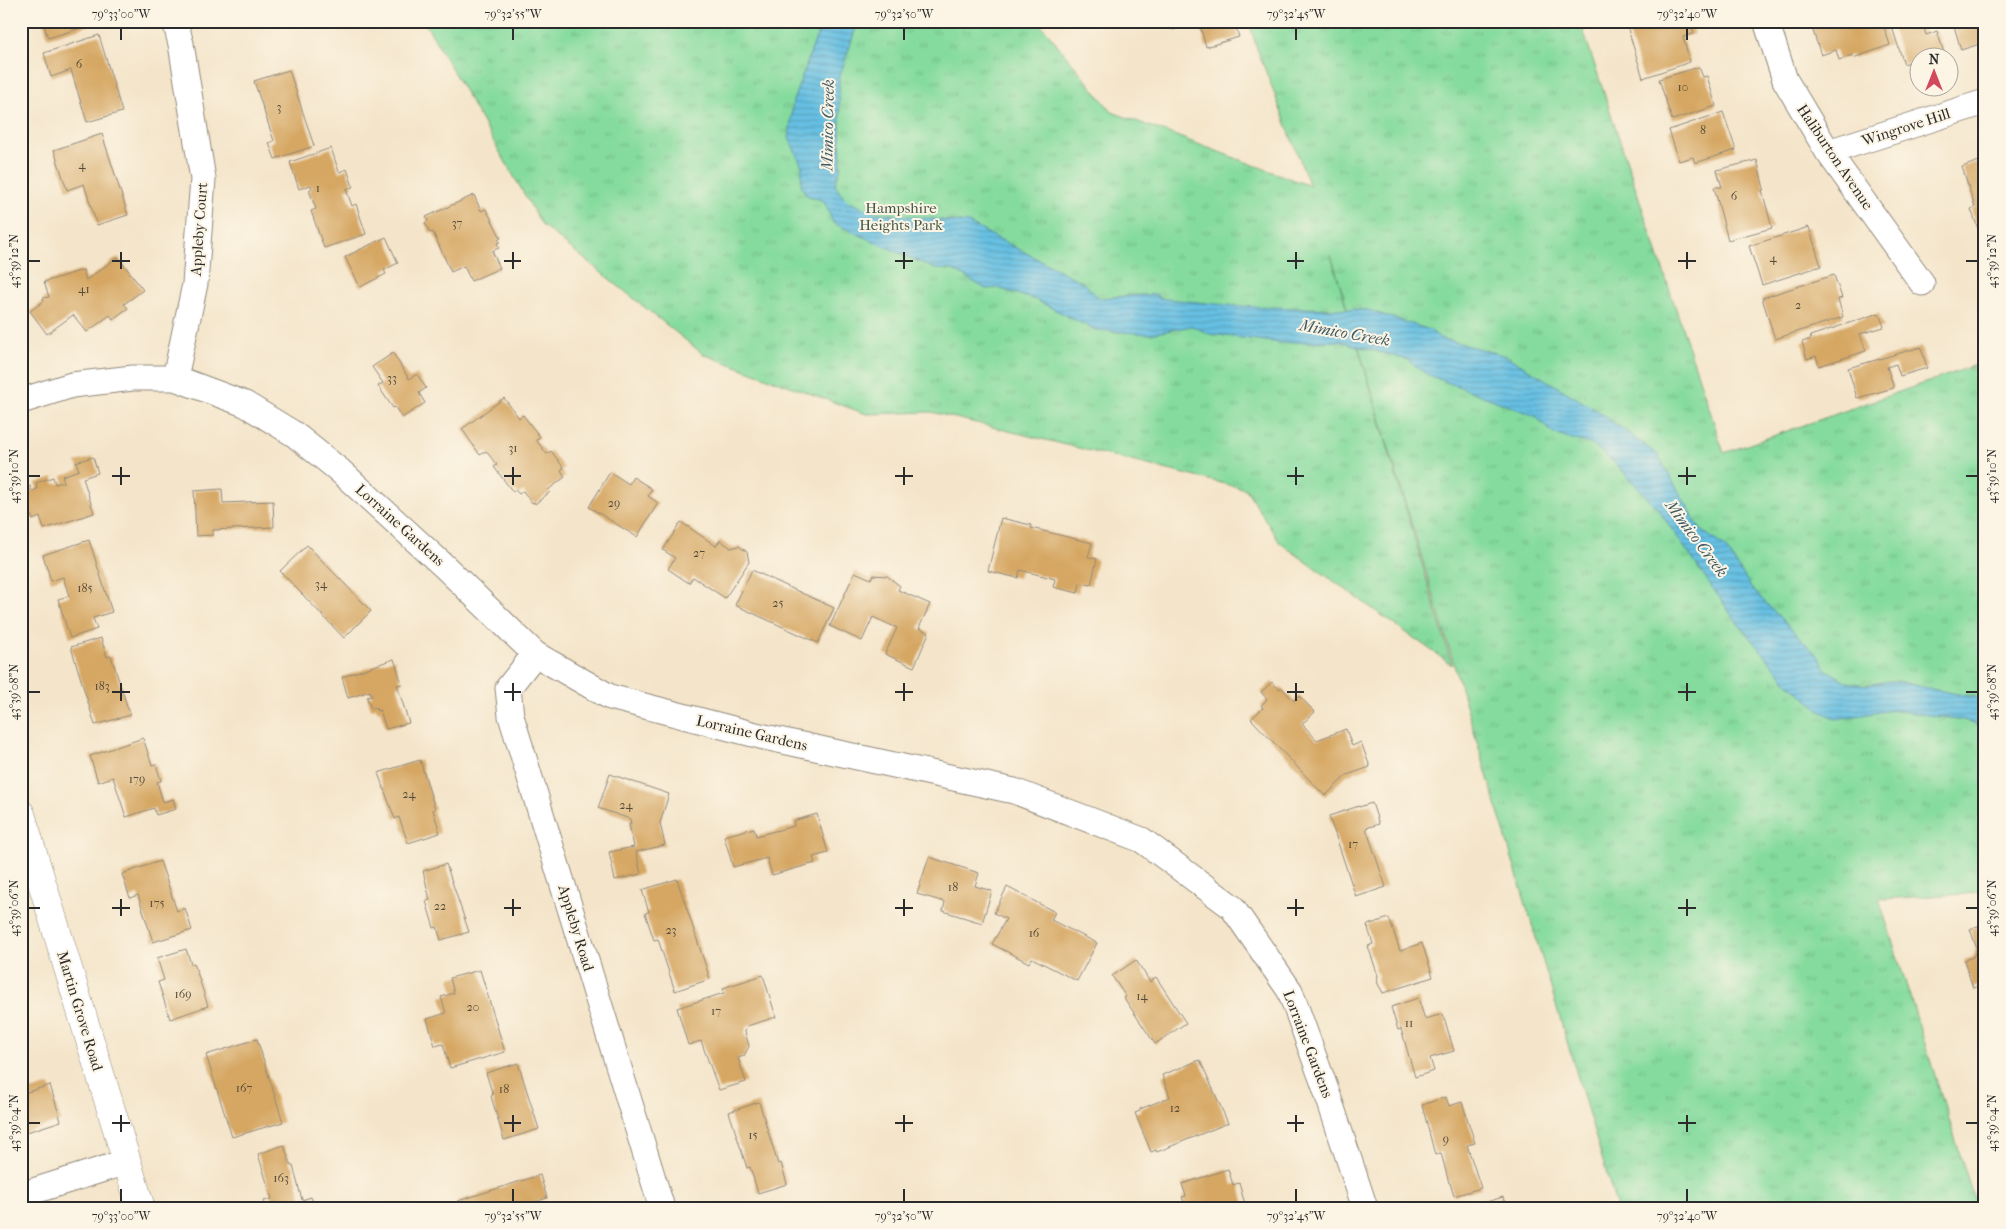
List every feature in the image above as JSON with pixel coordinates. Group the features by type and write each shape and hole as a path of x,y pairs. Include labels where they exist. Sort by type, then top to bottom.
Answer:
{"main road":[{"name":"Martin Grove Road","path":"21,814 141,1208"}],"street":[{"name":"Appleby Court","path":"175,21 181,44 203,179 195,284 175,378"},
{"name":"Haliburton Avenue","path":"1766,21 1785,80 1828,152 1922,283"},
{"name":"Wingrove Hill","path":"1828,152 1985,102"},
{"name":"Lorraine Gardens","path":"21,401 72,385 133,378 175,378 245,404 294,434 346,476 445,567 535,654 610,698 760,736 1014,791 1142,840 1232,907 1290,991 1326,1090 1365,1208"},
{"name":"Appleby Road","path":"535,654 508,688 511,716 662,1208"},
{"path":"21,1195 126,1162"}],"green space":[{"name":"Hampshire Heights Park","path":"424,21 1038,21 1112,112 1310,186 1256,46 1249,21 1580,21 1724,453 1985,362 1985,891 1879,899 1977,1208 1617,1208 1331,255 1452,665 1280,543 1246,489 931,412 866,414 703,354 542,225"}],"water":[{"name":"Mimico Creek","path":"822,21 858,21 839,79 841,167 835,184 840,193 849,202 873,212 968,223 1082,282 1099,298 1156,294 1158,298 1236,306 1368,310 1430,330 1440,338 1506,356 1598,411 1658,455 1700,529 1725,547 1753,590 1819,657 1825,669 1847,682 1866,685 1889,681 1901,682 1985,699 1985,729 1964,720 1893,710 1836,719 1822,712 1788,683 1735,620 1657,508 1617,465 1593,445 1552,433 1535,416 1426,374 1408,360 1339,341 1281,343 1210,334 1192,326 1150,334 1095,330 1036,300 998,288 986,289 953,270 935,269 833,223 824,201 806,195 801,185 802,166 789,138 793,101"}],"building":[{"path":"43,21 86,21 87,26 48,38"},
{"path":"1171,21 1234,21 1239,37 1206,47 1199,22 1173,30"},
{"path":"1655,21 1690,21 1694,34 1683,37 1690,62 1643,78 1628,29"},
{"path":"1833,21 1852,21 1853,25 1866,21 1882,21 1890,45 1853,58 1852,55 1839,60 1836,50 1821,55 1812,28"},
{"path":"1890,21 1922,21 1926,35 1937,31 1942,48 1908,48 1908,63 1904,64"},
{"path":"1964,21 1985,21 1985,39 1982,39 1983,43 1961,50 1954,26 1964,23"},
{"path":"99,35 122,112 87,122 71,70 51,77 44,53"},
{"path":"1699,67 1703,77 1707,76 1716,106 1672,120 1659,79"},
{"path":"289,70 314,146 275,159 269,143 274,141 254,81"},
{"path":"1723,112 1736,150 1695,163 1693,157 1679,161 1669,130"},
{"path":"102,134 128,215 97,225 84,184 67,190 54,150"},
{"path":"331,148 339,172 347,169 353,187 346,189 352,206 356,204 366,234 324,248 311,211 316,209 309,190 312,188 311,185 299,189 290,162"},
{"path":"1985,159 1985,235 1981,237 1971,209 1975,207 1962,167"},
{"path":"1757,160 1764,189 1762,190 1772,228 1728,240 1714,187 1722,187 1717,170"},
{"path":"474,195 481,211 486,209 501,238 498,239 500,242 497,243 499,248 492,251 500,268 471,281 464,266 451,272 433,232 430,233 425,223 428,221 426,217"},
{"path":"1809,227 1821,266 1762,285 1749,246"},
{"path":"386,237 398,263 384,270 386,274 360,287 345,257"},
{"path":"118,257 143,290 124,304 128,308 113,319 110,315 87,332 73,315 47,334 30,311 44,301 43,298 49,297 44,282 83,270 86,280"},
{"path":"1834,275 1842,298 1838,299 1843,317 1775,339 1762,298"},
{"path":"1879,313 1884,327 1860,334 1866,351 1819,366 1816,356 1807,359 1802,342 1811,339 1810,336"},
{"path":"1921,347 1927,368 1900,376 1896,364 1887,367 1894,388 1857,398 1848,368"},
{"path":"393,353 409,379 417,374 426,388 419,393 425,403 402,418 378,386 383,383 372,367"},
{"path":"504,398 519,418 523,415 540,437 536,440 547,454 551,451 564,468 561,470 565,477 548,490 550,492 535,504 534,502 532,503 523,491 519,494 515,490 513,492 494,467 497,465 486,451 480,455 462,429"},
{"path":"93,457 98,473 83,478 94,513 44,529 40,517 33,520 30,512 26,513 21,510 21,482 31,487 30,489 33,491 37,489 36,483 53,477 55,484 64,482 62,476 79,470 76,462"},
{"path":"610,472 629,484 633,477 652,489 648,496 658,503 637,537 589,507"},
{"path":"222,489 223,503 273,501 274,527 213,530 213,535 196,536 194,491"},
{"path":"1001,518 1031,525 1031,528 1092,543 1088,557 1097,559 1091,585 1080,583 1078,593 1053,587 1055,579 1020,570 1018,578 988,571"},
{"path":"681,522 716,546 720,540 731,548 739,546 747,552 749,562 725,598 693,577 689,583 668,569 675,558 663,550"},
{"path":"89,540 112,612 93,618 97,629 70,638 58,599 69,596 63,577 51,581 43,555"},
{"path":"307,545 371,611 344,638 280,571"},
{"path":"752,570 834,608 818,643 735,605"},
{"path":"855,572 871,579 873,575 887,576 900,586 898,590 930,604 919,628 929,633 914,667 885,654 897,628 873,617 862,641 830,626"},
{"path":"101,638 107,657 111,656 130,715 95,725 71,647"},
{"path":"394,659 402,684 397,685 409,723 386,729 380,710 377,711 376,708 371,709 367,697 372,696 370,691 348,698 342,677"},
{"path":"1272,682 1279,689 1281,687 1294,701 1299,696 1315,712 1302,724 1317,740 1346,729 1352,746 1361,742 1370,767 1347,775 1325,796 1251,719 1263,708 1261,706 1267,699 1261,692"},
{"path":"143,738 152,765 156,764 161,781 157,782 163,802 173,799 176,809 156,815 154,808 126,817 113,777 98,782 90,756"},
{"path":"420,760 435,809 433,810 440,833 408,843 399,817 395,819 378,773"},
{"path":"610,774 669,794 660,823 665,845 636,852 641,874 615,880 609,852 634,847 629,824 631,824 630,819 598,808"},
{"path":"1372,803 1379,824 1366,828 1386,887 1356,897 1329,816"},
{"path":"817,814 828,853 813,857 815,863 772,875 767,858 733,867 724,836 754,828 756,836 794,826 793,821"},
{"path":"929,857 979,873 975,886 992,891 982,923 943,911 945,902 917,894"},
{"path":"160,861 177,911 185,908 192,930 153,942 138,895 130,898 122,874"},
{"path":"446,864 469,932 441,940 437,927 434,928 426,901 430,900 423,871"},
{"path":"677,879 710,979 675,991 658,939 654,940 645,913 649,912 642,890"},
{"path":"1007,887 1055,912 1051,920 1097,943 1077,981 1032,958 1029,963 992,944 1006,919 994,913"},
{"path":"1389,918 1400,951 1422,943 1433,977 1383,993 1378,984 1378,976 1368,946 1373,944 1367,925"},
{"path":"1985,923 1985,984 1973,988 1964,960 1973,957 1977,949 1970,929"},
{"path":"186,949 191,964 194,963 208,1006 170,1019 158,982 164,980 157,958"},
{"path":"1136,960 1150,982 1156,977 1186,1023 1155,1044 1124,998 1126,997 1112,976"},
{"path":"480,970 505,1052 450,1068 443,1044 435,1046 427,1019 446,1013 441,997 454,993 450,978"},
{"path":"763,975 776,1017 747,1026 745,1032 749,1046 744,1056 738,1058 746,1082 719,1090 701,1041 688,1045 677,1008 724,993 723,988"},
{"path":"1418,998 1425,1019 1443,1014 1454,1051 1430,1058 1434,1071 1415,1077 1401,1029 1398,1030 1391,1007"},
{"path":"257,1039 283,1122 232,1137 206,1055"},
{"path":"1200,1060 1228,1123 1157,1152 1156,1150 1151,1152 1135,1113 1140,1111 1140,1109 1170,1097 1162,1075"},
{"path":"518,1063 539,1129 504,1140 486,1073"},
{"path":"50,1085 61,1121 21,1134 21,1094"},
{"path":"1446,1097 1449,1106 1462,1102 1475,1143 1467,1145 1481,1188 1454,1196 1441,1153 1435,1155 1422,1105"},
{"path":"759,1102 778,1164 781,1163 787,1184 758,1193 750,1167 747,1168 729,1112"},
{"path":"284,1145 291,1166 293,1166 302,1200 311,1197 315,1208 266,1208 264,1201 272,1199 258,1154"},
{"path":"1228,1169 1233,1185 1239,1183 1246,1208 1186,1208 1182,1197 1186,1196 1182,1184"},
{"path":"540,1175 547,1198 529,1204 530,1208 460,1208 458,1201"},
{"path":"1503,1197 1506,1208 1471,1208 1471,1207"}]}
